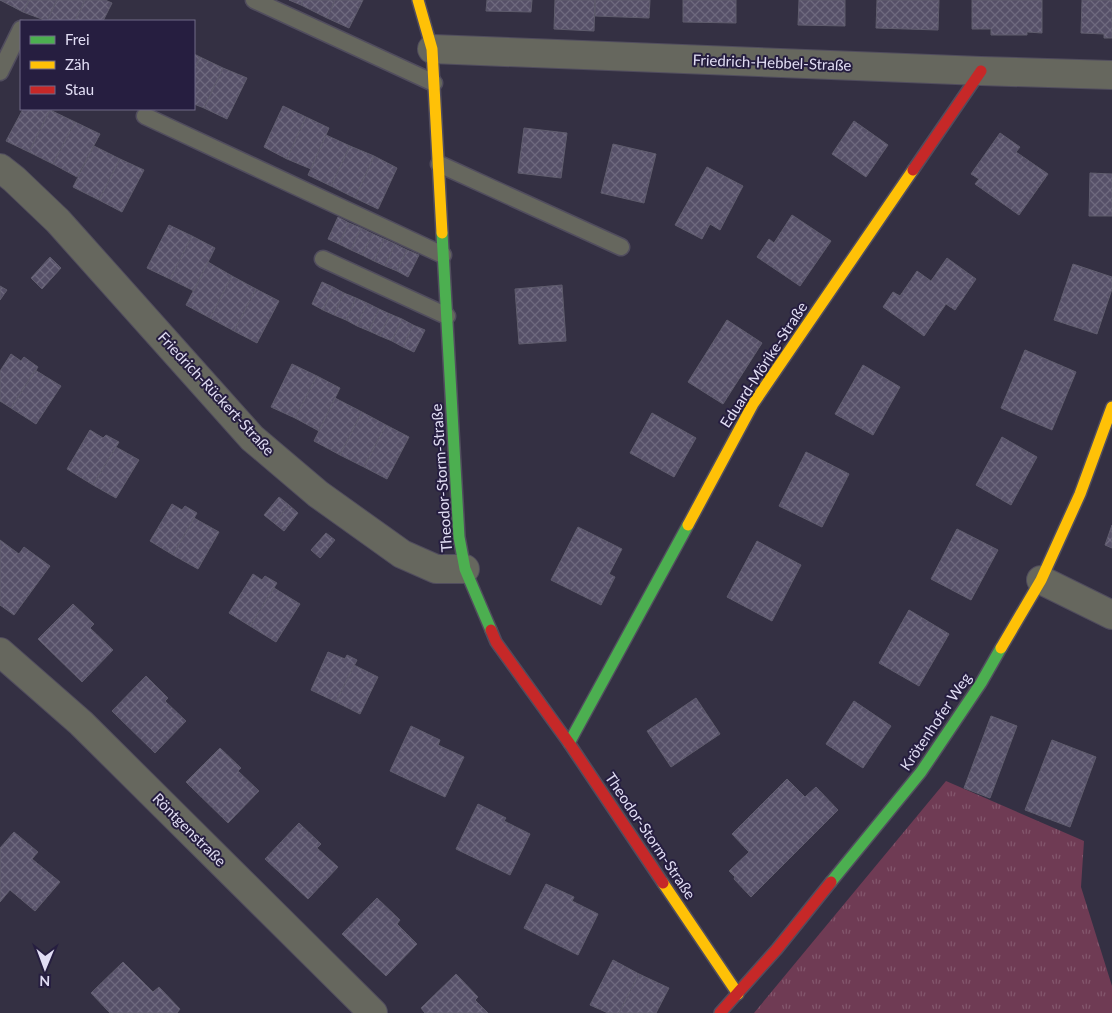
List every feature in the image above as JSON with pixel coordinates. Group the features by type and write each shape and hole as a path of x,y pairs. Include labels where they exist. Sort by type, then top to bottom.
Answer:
{"street":[{"name":"Theodor-Storm-Straße","path":"418,0 432,48 458,537 465,569 496,642 569,743 738,994"},
{"name":"Friedrich-Hebbel-Straße","path":"432,48 1112,75"},
{"name":"Eduard-Mörike-Straße","path":"569,743 753,404 981,71"},
{"name":"Friedrich-Rückert-Straße","path":"0,168 58,221 252,438 303,482 402,554 436,569 465,569"},
{"name":"Krötenhofer Weg","path":"720,1013 777,949 921,772 981,683 1041,580 1080,494 1112,407"},
{"path":"1041,580 1112,615"},
{"name":"Röntgenstraße","path":"0,652 81,723 373,1013"}],"lane":[{"path":"254,0 434,83"},
{"path":"0,72 20,31"},
{"path":"145,116 444,255"},
{"path":"439,164 621,246"},
{"path":"323,259 447,316"}],"green space":[{"path":"946,781 1084,841 1081,887 1112,986 1112,1013 754,1013"}],"building":[{"path":"0,0 29,0 23,12"},
{"path":"29,0 57,0 47,20 23,12"},
{"path":"57,0 85,0 75,20 47,20"},
{"path":"85,0 105,0 112,3 104,20 75,20"},
{"path":"289,0 303,0 301,5"},
{"path":"303,0 335,0 327,18 301,5"},
{"path":"335,0 363,0 349,28 327,18"},
{"path":"487,0 532,0 531,12 486,11"},
{"path":"555,0 595,0 594,31 554,29"},
{"path":"595,0 650,0 649,18 595,16"},
{"path":"683,0 736,0 736,23 683,22"},
{"path":"799,0 845,0 845,26 798,25"},
{"path":"877,0 939,0 938,30 876,28"},
{"path":"972,0 1042,0 1042,33 1027,32 1027,35 991,35 991,29 972,29"},
{"path":"1082,0 1112,0 1112,38 1104,38 1104,34 1081,33"},
{"path":"195,54 200,57 195,68"},
{"path":"200,57 223,68 204,108 195,104 195,68"},
{"path":"223,68 247,78 227,119 204,108"},
{"path":"283,106 306,117 287,159 264,147"},
{"path":"22,110 50,110 29,152 6,141"},
{"path":"50,110 75,122 53,164 29,152"},
{"path":"306,117 329,128 311,169 287,159"},
{"path":"854,121 888,145 866,177 832,154"},
{"path":"75,122 100,134 77,177 53,164"},
{"path":"524,128 567,133 561,178 518,173"},
{"path":"1000,133 1020,147 1016,152 1048,174 1019,215 975,184 979,179 971,174"},
{"path":"326,135 350,146 331,186 308,175"},
{"path":"613,144 656,154 644,203 601,193"},
{"path":"94,146 120,159 99,200 73,187"},
{"path":"350,146 374,156 355,198 331,186"},
{"path":"374,156 397,168 378,209 355,198"},
{"path":"120,159 144,170 122,212 99,200"},
{"path":"707,167 743,186 720,230 710,224 702,239 675,225"},
{"path":"1090,173 1112,174 1112,216 1089,216"},
{"path":"792,215 831,241 800,286 757,257 769,239 774,243"},
{"path":"338,217 349,223 339,244 328,239"},
{"path":"349,223 361,228 351,250 339,244"},
{"path":"169,225 192,236 170,279 147,268"},
{"path":"361,228 373,234 362,255 351,250"},
{"path":"373,234 384,239 374,261 362,255"},
{"path":"192,236 215,248 194,291 170,279"},
{"path":"384,239 395,244 385,266 374,261"},
{"path":"395,244 407,250 397,271 385,266"},
{"path":"407,250 419,255 408,277 397,271"},
{"path":"50,257 61,268 42,289 31,278"},
{"path":"947,258 976,279 955,310 946,304 924,336 883,307 893,292 900,296 917,271 931,281"},
{"path":"208,262 232,276 210,318 186,305"},
{"path":"1073,264 1112,277 1112,289 1097,334 1054,320"},
{"path":"232,276 256,289 234,331 210,318"},
{"path":"322,282 333,287 323,310 312,304"},
{"path":"562,285 566,341 519,344 515,289"},
{"path":"0,286 7,290 0,300"},
{"path":"333,287 344,293 334,315 323,310"},
{"path":"256,289 279,301 257,343 234,331"},
{"path":"344,293 356,298 346,320 334,315"},
{"path":"356,298 367,303 357,326 346,320"},
{"path":"367,303 379,309 369,331 357,326"},
{"path":"379,309 390,314 380,336 369,331"},
{"path":"390,314 402,319 392,341 380,336"},
{"path":"402,319 413,325 403,347 392,341"},
{"path":"727,320 762,343 723,404 688,382"},
{"path":"413,325 425,330 414,352 403,347"},
{"path":"1025,350 1076,372 1052,430 1001,408"},
{"path":"11,354 21,361 24,357 38,367 11,408 0,401 0,371"},
{"path":"292,364 317,376 295,418 271,407"},
{"path":"863,365 900,387 873,435 835,414"},
{"path":"35,370 61,386 36,424 11,408"},
{"path":"317,376 340,388 319,431 295,418"},
{"path":"335,398 362,412 340,455 314,441"},
{"path":"362,412 386,425 364,467 340,455"},
{"path":"652,413 696,438 674,477 630,453"},
{"path":"386,425 409,437 387,479 364,467"},
{"path":"90,430 103,438 106,435 119,442 93,485 67,469"},
{"path":"1002,437 1037,457 1011,505 976,485"},
{"path":"116,447 139,460 116,498 93,485"},
{"path":"806,452 849,474 822,527 779,506"},
{"path":"279,497 289,505 274,523 264,515"},
{"path":"172,504 182,510 185,506 197,513 173,555 150,541"},
{"path":"289,505 298,513 284,531 274,523"},
{"path":"194,518 219,532 198,569 173,555"},
{"path":"1112,525 1112,548 1105,545"},
{"path":"578,527 622,549 609,574 615,577 601,605 551,580"},
{"path":"957,529 998,550 971,600 931,579"},
{"path":"326,533 335,540 320,558 311,550"},
{"path":"0,540 19,554 24,547 50,566 14,615 0,605"},
{"path":"757,541 801,565 772,621 727,597"},
{"path":"253,574 262,580 265,576 277,583 250,626 229,613"},
{"path":"274,588 300,604 276,642 250,626"},
{"path":"73,604 94,624 90,628 113,650 82,682 38,639"},
{"path":"909,610 949,634 919,686 879,663"},
{"path":"328,652 345,659 347,655 357,660 336,702 311,690"},
{"path":"354,665 378,677 360,714 336,702"},
{"path":"146,676 168,698 165,701 186,721 155,753 112,711"},
{"path":"696,698 720,734 671,767 647,731"},
{"path":"854,701 891,726 863,768 826,744"},
{"path":"991,716 1017,726 990,798 964,788"},
{"path":"411,726 440,740 438,745 464,757 445,797 390,771"},
{"path":"1052,740 1096,757 1070,827 1025,810"},
{"path":"220,748 241,768 238,771 259,791 228,823 186,782"},
{"path":"787,779 805,797 816,787 838,810 751,897 729,871 749,852 732,834"},
{"path":"478,804 506,818 504,821 530,834 510,875 456,849"},
{"path":"299,823 321,844 317,848 338,867 308,899 265,859"},
{"path":"14,832 38,852 32,859 60,882 35,911 10,890 0,902 0,848"},
{"path":"546,884 574,897 572,901 598,914 578,955 524,928"},
{"path":"377,898 400,920 397,924 417,944 386,976 342,934"},
{"path":"613,960 639,974 619,1013 608,1013 590,1005"},
{"path":"123,962 153,992 159,987 180,1009 177,1013 110,1013 91,993"},
{"path":"456,974 478,997 475,1000 488,1013 425,1013 421,1008"},
{"path":"639,974 669,988 656,1013 619,1013"}],"traffic: fast":[{"path":"442,233 459,537 465,569 491,630"},
{"path":"569,743 688,525"},
{"path":"831,882 921,772 981,683 1001,648"}],"traffic: slow":[{"path":"418,0 432,49 442,233"},
{"path":"688,525 753,404 913,170"},
{"path":"1001,648 1041,580 1080,494 1112,407"},
{"path":"663,883 738,994"}],"traffic: jam":[{"path":"913,170 981,71"},
{"path":"491,630 496,642 569,743 663,883"},
{"path":"720,1013 777,949 831,882"}]}
